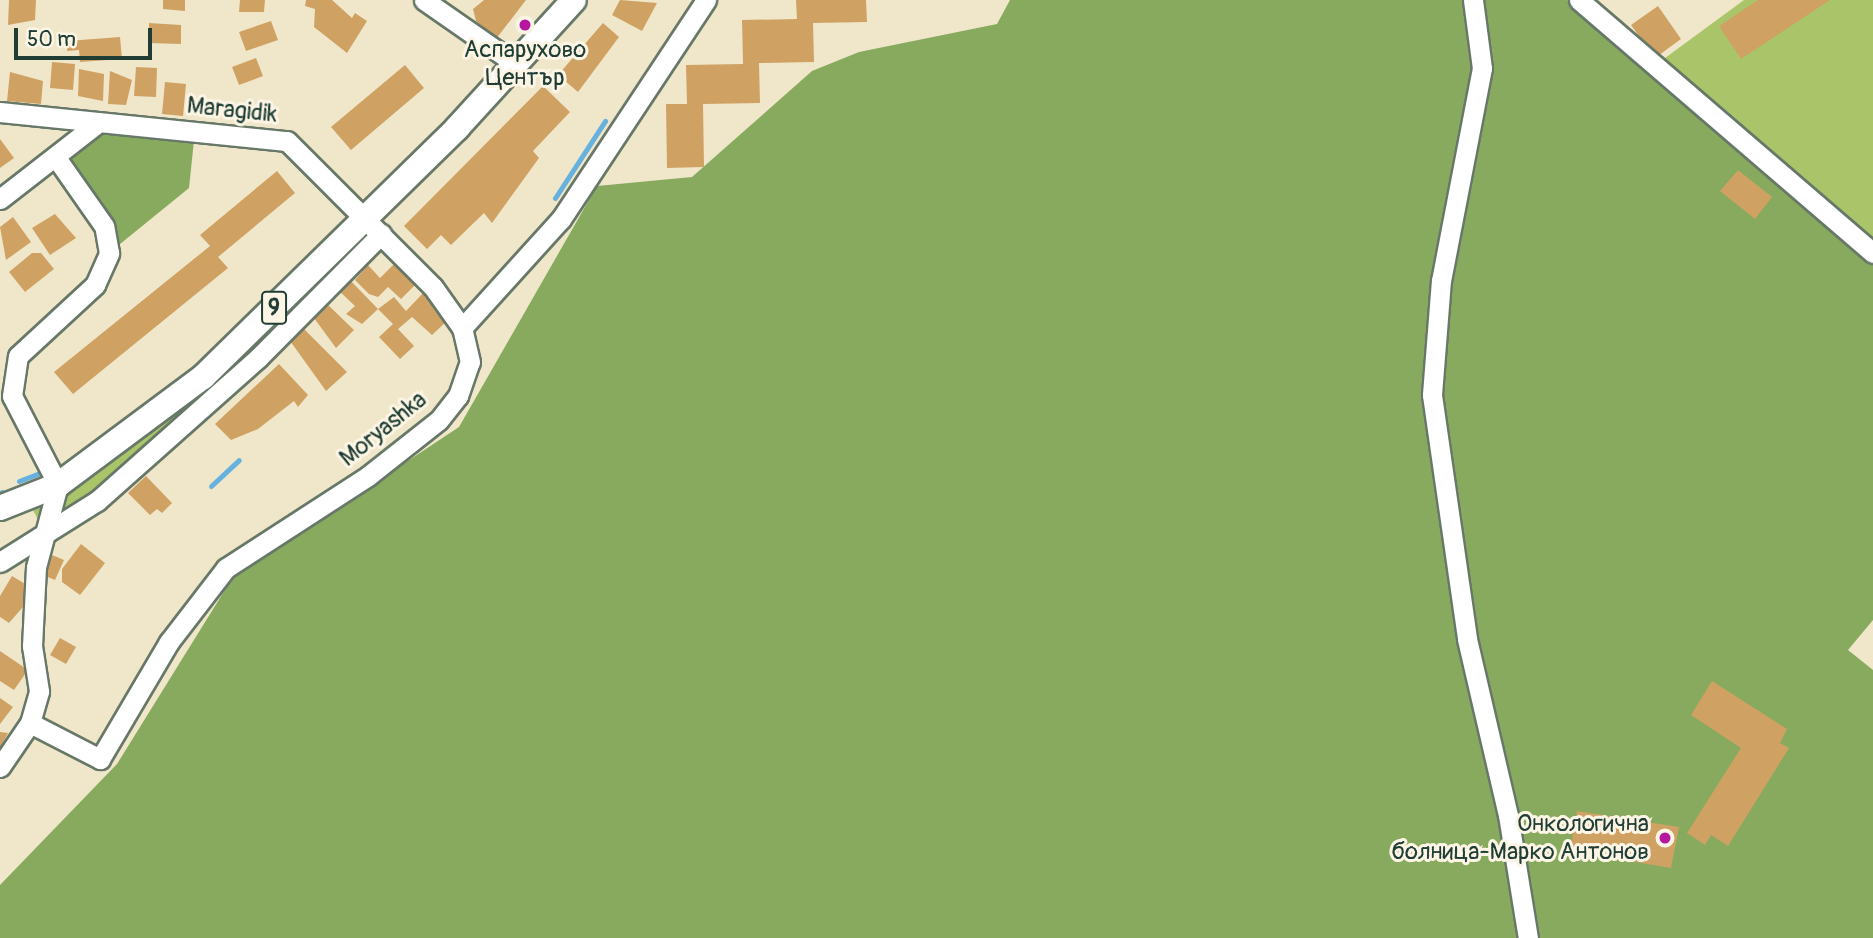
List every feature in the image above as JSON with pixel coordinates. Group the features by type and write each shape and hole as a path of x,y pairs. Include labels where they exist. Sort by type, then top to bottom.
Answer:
{"main road":[{"name":"9","path":"0,508 58,485 202,377 373,227 574,0"}],"street":[{"path":"424,0 451,23 516,64"},
{"path":"450,0 451,23"},
{"path":"462,328 561,219 706,0"},
{"path":"1473,0 1482,68 1441,280 1432,395 1467,639 1508,815 1528,938"},
{"path":"1580,0 1873,253"},
{"name":"Maragidik","path":"0,111 287,141 373,227 462,328"},
{"path":"0,199 57,159 99,122"},
{"path":"0,767 30,723 39,691 32,646 36,567 58,485 12,396 18,356 95,285 109,253 104,226 57,159"},
{"path":"0,562 97,501 211,400 373,227"},
{"name":"Moryashka","path":"30,723 100,759 169,642 226,568 368,476 439,420 458,396 470,362 462,328"}],"green space":[{"path":"1010,0 1567,0 1873,258 1873,620 1848,650 1873,670 1873,938 0,938 0,885 117,764 233,577 459,427 597,186 692,177 812,71 859,52 997,24"},
{"path":"1744,0 1873,0 1873,258 1646,72"},
{"path":"99,122 195,131 189,188 109,253 57,159"},
{"path":"364,219 381,234 258,358 46,534 29,503 108,452"}],"building":[{"path":"9,0 36,0 35,20 8,25"},
{"path":"163,0 185,0 185,11 163,9"},
{"path":"240,0 265,0 264,12 239,12"},
{"path":"306,0 332,0 352,18 355,13 367,21 347,53 314,27 315,9 305,6"},
{"path":"484,0 526,0 496,39 476,21 473,9"},
{"path":"620,0 657,3 642,31 612,15"},
{"path":"796,0 866,0 867,22 813,23 814,62 759,63 760,103 703,104 704,167 667,168 666,104 687,104 686,65 743,64 742,20 797,19"},
{"path":"1758,0 1830,0 1741,59 1719,26"},
{"path":"1658,6 1681,39 1655,58 1631,25"},
{"path":"271,21 278,40 246,51 239,32"},
{"path":"149,23 181,25 181,44 149,43"},
{"path":"603,23 619,37 578,92 558,75"},
{"path":"120,37 122,59 80,62 79,50 67,51 67,41"},
{"path":"256,58 263,76 239,85 232,67"},
{"path":"52,62 75,64 73,90 50,88"},
{"path":"405,65 424,88 351,150 331,127"},
{"path":"136,67 157,68 156,97 134,96"},
{"path":"79,69 104,74 103,101 78,96"},
{"path":"110,71 132,80 126,105 108,104"},
{"path":"10,72 43,81 41,104 7,101"},
{"path":"165,82 186,84 183,116 162,114"},
{"path":"543,86 570,112 533,151 539,158 492,223 484,213 451,245 441,235 427,249 404,226"},
{"path":"0,139 14,158 0,168"},
{"path":"1738,170 1772,197 1755,219 1720,191"},
{"path":"277,171 295,193 218,257 228,268 73,394 54,372 210,246 200,235"},
{"path":"55,214 76,238 50,255 32,228"},
{"path":"13,217 31,242 6,260 0,227"},
{"path":"32,253 41,253 54,269 25,292 9,272"},
{"path":"394,264 416,284 401,299 388,287 378,297 369,294 355,280 368,265 380,278"},
{"path":"348,278 378,309 362,324 346,314 355,306 337,289"},
{"path":"426,290 449,319 432,335 412,317 398,329 414,346 400,359 379,337 393,324 378,309 394,297 406,311"},
{"path":"324,301 354,330 336,348 314,318"},
{"path":"301,326 347,372 326,391 288,338"},
{"path":"279,364 308,395 298,407 294,401 258,429 231,440 215,424"},
{"path":"146,476 172,503 162,513 157,509 150,515 128,493"},
{"path":"81,544 105,563 80,595 62,582 62,569"},
{"path":"52,555 64,560 55,580 43,575"},
{"path":"12,576 37,591 9,623 0,617 0,596"},
{"path":"60,638 76,647 66,664 50,655"},
{"path":"0,651 28,670 14,690 0,681"},
{"path":"1712,681 1787,729 1780,743 1789,748 1728,846 1711,835 1705,845 1687,833 1741,748 1691,715"},
{"path":"0,698 13,707 0,724"},
{"path":"0,732 8,733 0,748"},
{"path":"1577,811 1679,827 1671,868 1570,851"}],"waterway":[{"path":"555,198 605,121"},
{"path":"211,486 239,460"},
{"path":"19,481 40,473"}],"place":[{"name":"Аспарухово Център","path":"525,25"},
{"name":"Онкологична болница-Марко Антонов","path":"1665,838"}]}
